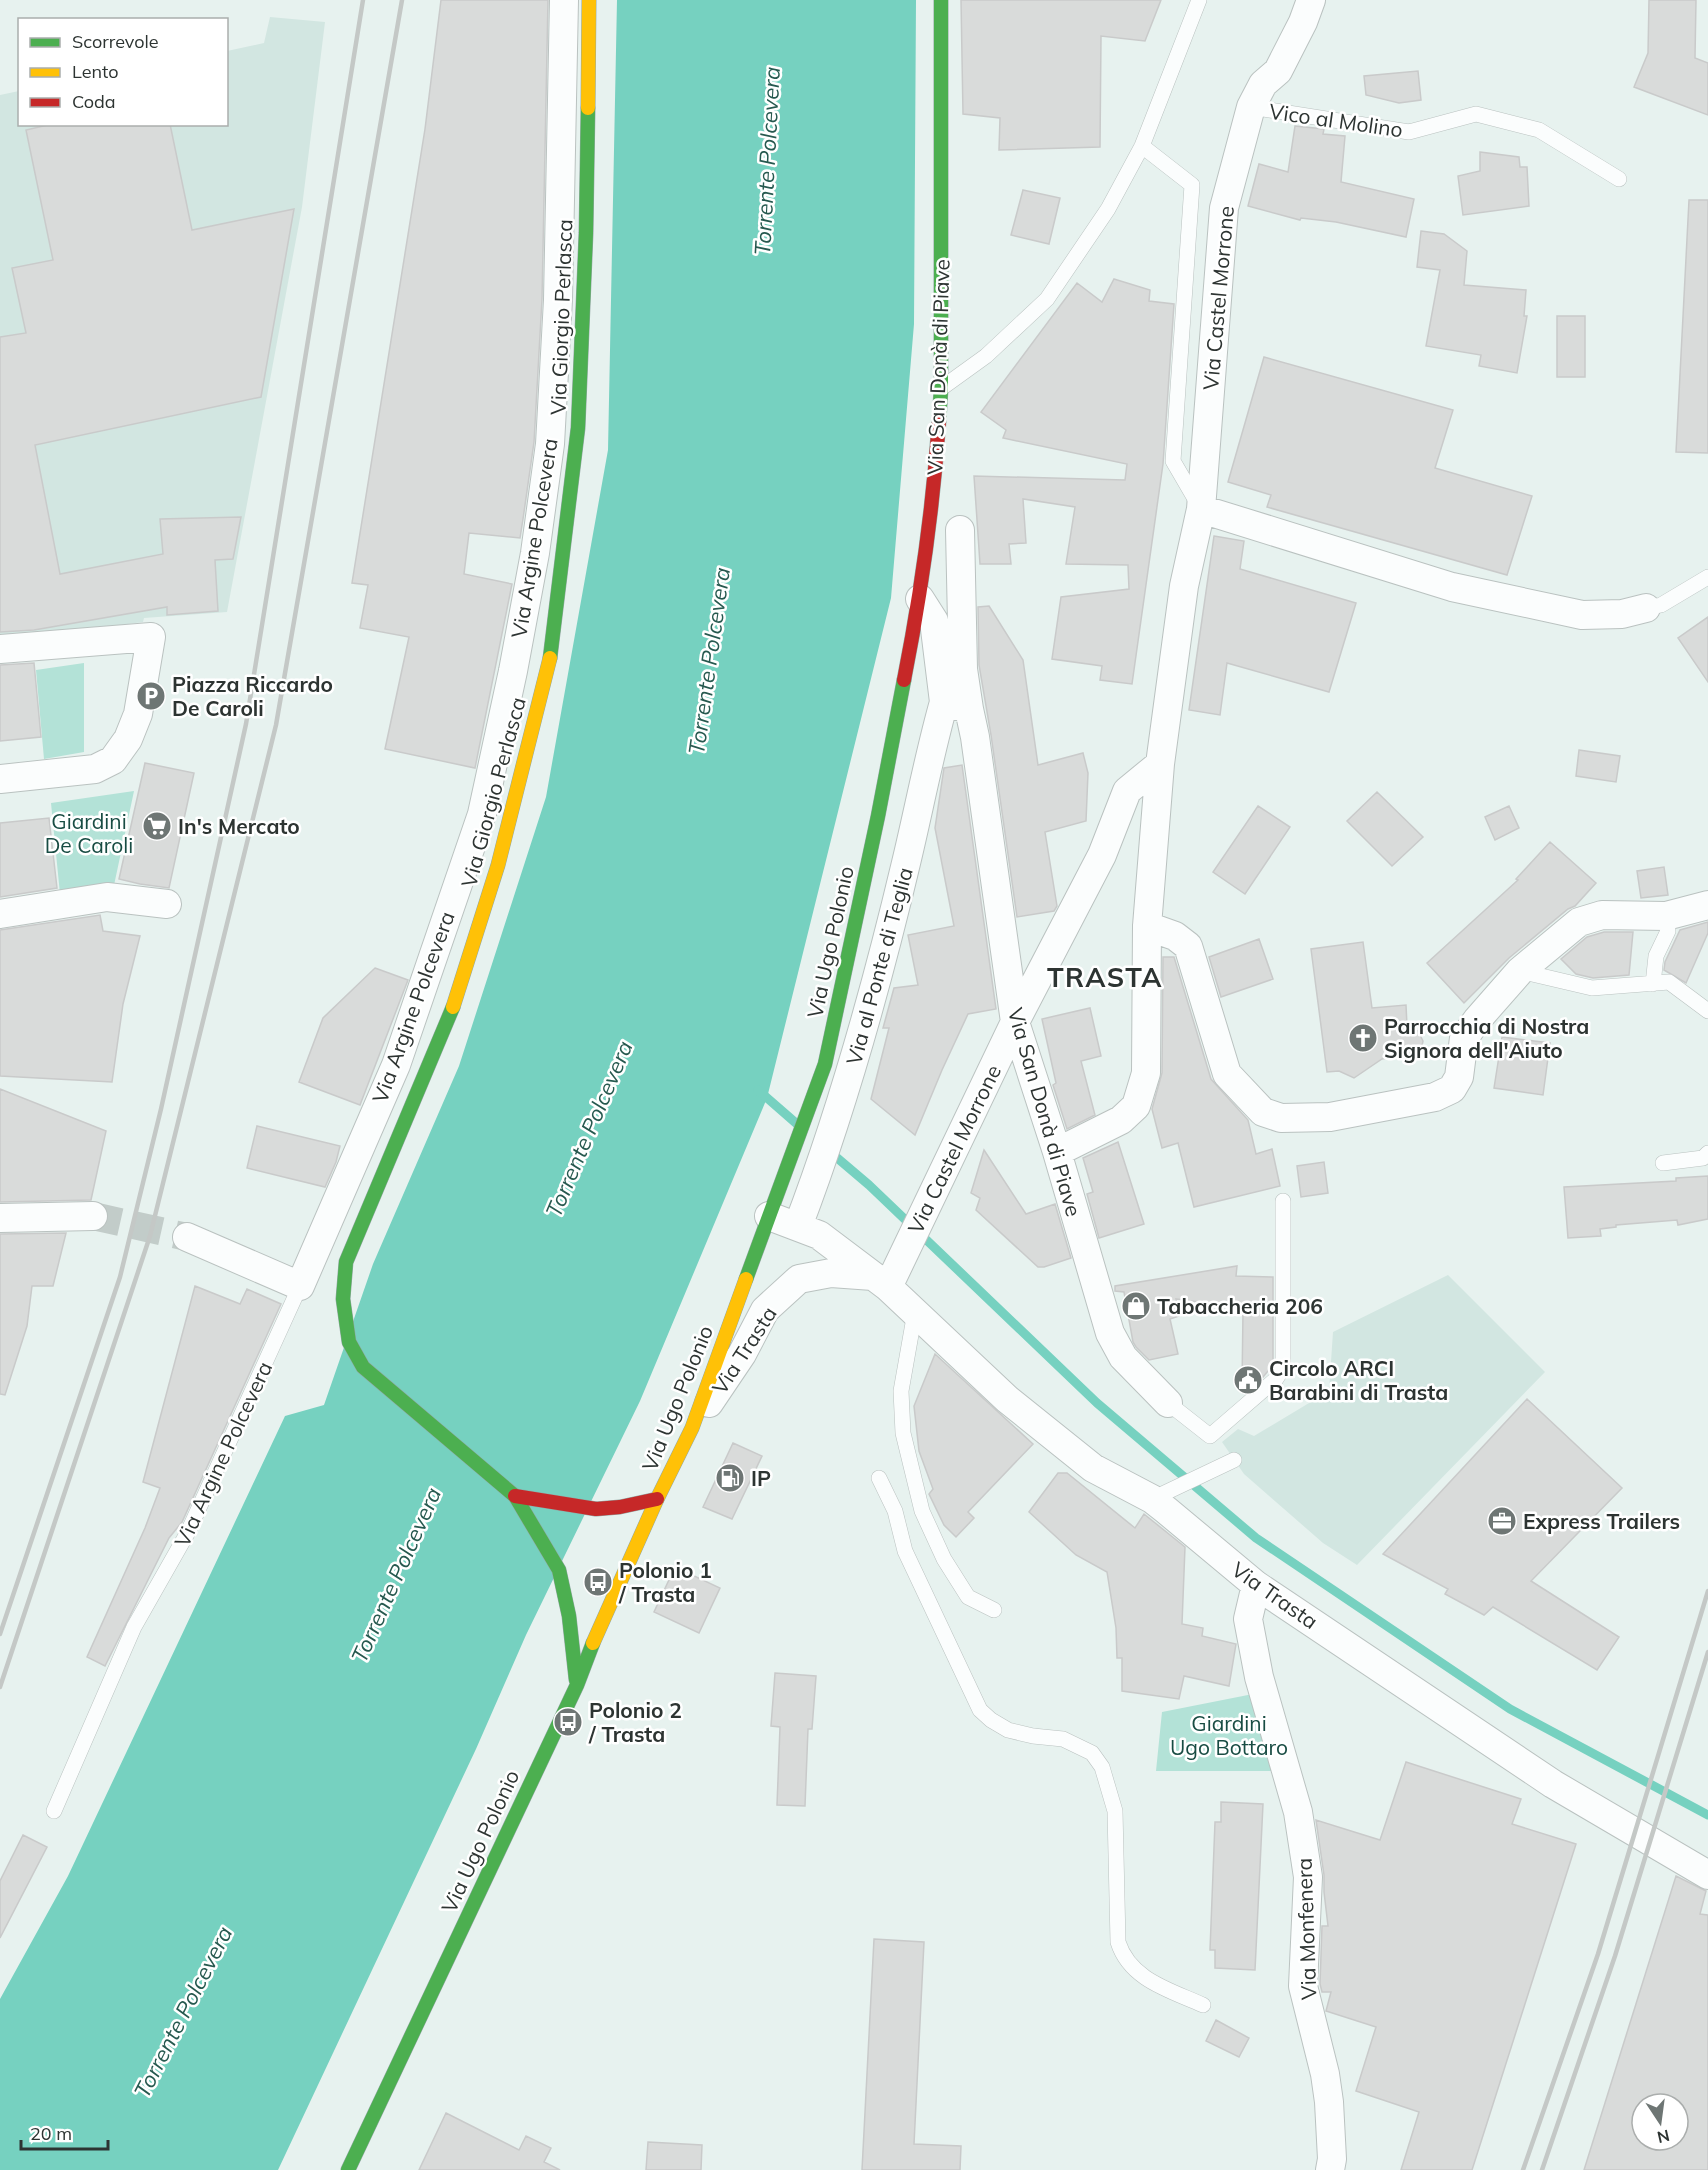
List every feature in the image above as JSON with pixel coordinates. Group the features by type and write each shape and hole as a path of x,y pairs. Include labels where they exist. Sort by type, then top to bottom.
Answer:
{"main road":[{"name":"Via Giorgio Perlasca","path":"577,1685 570,1616 559,1570 515,1496 363,1367 349,1342 343,1299 346,1262 453,1007 498,865 552,650 578,428 586,233 589,0"},
{"name":"Via San Donà di Piave","path":"920,599 934,484 941,389 941,0"},
{"name":"Via Ugo Polonio","path":"348,2170 577,1685 589,1652 657,1499 692,1428 774,1205 813,1091 825,1064 873,839 920,599"},
{"path":"515,1496 596,1509 657,1499"}],"street":[{"name":"Via Argine Polcevera","path":"300,1286 396,1065 482,814 513,671 535,553 550,444 558,300 564,0"},
{"name":"Via Castel Morrone","path":"1057,1152 1121,1120 1136,1106 1146,1073 1147,926 1160,764 1184,586 1201,509 1224,208 1251,108 1263,84 1278,71 1303,22 1311,0"},
{"path":"1201,509 1452,587 1582,615 1622,614 1646,608"},
{"name":"Via San Donà di Piave","path":"957,705 963,669 960,530"},
{"name":"Via San Donà di Piave","path":"920,599 934,621 957,705 976,749 1016,1022 1110,1333 1123,1357 1168,1403"},
{"path":"0,649 151,638 138,714 128,739 113,759 95,769 0,779"},
{"name":"Via al Ponte di Teglia","path":"802,1213 855,1059 900,887 933,743 957,705"},
{"name":"Via Castel Morrone","path":"886,1278 935,1187 1102,855 1127,791 1160,764"},
{"path":"0,914 107,897 167,904"},
{"path":"1147,926 1175,936 1188,946 1227,1074 1263,1112 1281,1118 1330,1117 1435,1097 1452,1089 1459,1077 1464,1038 1520,971 1580,922 1602,915 1666,916 1708,905"},
{"name":"Via Trasta","path":"774,1205 802,1213 819,1235 886,1278 915,1312 1007,1399 1093,1468 1159,1496 1256,1585 1553,1784 1708,1875"},
{"path":"0,1218 93,1216"},
{"path":"187,1237 300,1286"},
{"name":"Via Trasta","path":"692,1428 742,1354 765,1310 800,1279 831,1273 886,1278"},
{"name":"Via Monfenera","path":"1256,1585 1248,1619 1259,1677 1298,1812 1308,1877 1304,1986 1325,2074 1329,2102 1332,2159 1330,2170"}],"lane":[{"path":"941,389 986,356 1047,299 1108,209 1142,146 1199,0"},
{"name":"Vico al Molino","path":"1251,108 1409,132 1476,114 1539,130 1619,179"},
{"path":"1142,146 1192,184 1173,461 1201,509"},
{"path":"1646,608 1661,605 1708,577"},
{"path":"1653,984 1656,956 1668,931 1666,916"},
{"path":"1520,971 1592,988 1669,982 1708,1011"},
{"path":"1663,1163 1703,1158 1708,1153"},
{"name":"Via San Donà di Piave","path":"1168,1403 1210,1436 1276,1379 1283,1368 1283,1201"},
{"name":"Via Argine Polcevera","path":"54,1811 134,1627 188,1532 300,1286"},
{"path":"915,1312 900,1391 903,1433 922,1510 944,1559 968,1597 994,1610"},
{"path":"1159,1496 1234,1460"},
{"path":"879,1478 895,1511 904,1551 980,1710 1008,1730 1033,1736 1063,1739 1092,1753 1102,1767 1115,1811 1118,1942 1122,1955 1131,1967 1156,1984 1203,2005"}],"shaded area":[{"path":"270,17 325,22 302,207 227,612 144,618 143,622 0,641 0,95 18,91 18,126 228,126 228,51 264,43"},
{"path":"1448,1275 1545,1372 1357,1565 1323,1543 1244,1474 1222,1442 1238,1429 1254,1436 1329,1391 1333,1332"}],"green space":[{"name":"Giardini De Caroli","path":"84,663 84,752 44,759 36,670"},
{"name":"Giardini De Caroli","path":"134,791 113,890 60,894 51,803"},
{"name":"Giardini Ugo Bottaro","path":"1253,1694 1280,1771 1156,1771 1162,1712"}],"water":[{"name":"Torrente Polcevera","path":"617,0 916,0 914,324 891,598 767,1098 640,1401 526,1635 476,1749 278,2170 0,2170 0,1999 68,1876 285,1416 324,1405 373,1264 459,1066 546,797 608,450"}],"building":[{"path":"441,0 548,0 542,299 534,442 523,519 520,538 469,533 464,574 512,584 475,768 385,749 409,637 360,628 368,585 352,583 425,129"},
{"path":"961,0 1161,0 1145,41 1101,36 1100,147 999,150 1000,118 963,114"},
{"path":"1649,0 1696,0 1695,58 1708,63 1708,115 1634,87 1648,53"},
{"path":"1418,71 1421,100 1399,103 1366,95 1364,76"},
{"path":"43,126 170,126 192,230 294,209 261,397 35,445 60,574 163,554 160,519 241,517 233,559 215,560 218,611 167,615 167,607 34,630 0,632 0,337 26,333 12,268 53,260 26,130"},
{"path":"1295,126 1324,129 1323,134 1345,136 1341,182 1414,199 1406,237 1336,222 1301,218 1300,220 1248,206 1259,164 1288,172"},
{"path":"1480,152 1519,157 1520,167 1527,167 1529,206 1463,215 1458,176 1480,171"},
{"path":"1023,190 1060,198 1049,244 1011,235"},
{"path":"1689,200 1708,200 1708,453 1676,452"},
{"path":"1421,231 1444,234 1467,251 1464,285 1526,290 1524,316 1527,316 1517,373 1479,366 1481,355 1426,346 1440,270 1417,267"},
{"path":"1114,279 1150,290 1149,301 1174,304 1163,464 1132,684 1100,680 1102,666 1052,659 1061,597 1129,589 1128,565 1066,564 1075,507 1023,499 1026,543 1009,544 1011,564 980,564 974,476 1125,480 1127,464 1003,438 1006,430 981,412 1077,283 1102,302"},
{"path":"1557,316 1585,316 1585,377 1557,377"},
{"path":"1264,357 1453,410 1435,468 1532,496 1507,575 1267,507 1271,495 1228,482"},
{"path":"1214,536 1244,541 1240,569 1356,603 1329,692 1227,663 1220,715 1189,710"},
{"path":"989,606 1023,660 1038,765 1083,753 1088,773 1086,821 1045,832 1057,906 1054,911 1017,917 979,665 978,607"},
{"path":"1708,617 1708,682 1678,638"},
{"path":"34,663 41,737 0,741 0,665"},
{"path":"1579,750 1620,756 1616,782 1576,776"},
{"name":"In's Mercato","path":"145,763 194,773 169,888 119,879"},
{"path":"962,765 996,1009 968,1014 915,1135 871,1099 889,1028 883,1028 894,988 918,985 908,935 954,926 935,828 944,768"},
{"path":"1377,792 1423,837 1392,866 1347,821"},
{"path":"1258,806 1290,827 1245,894 1213,872"},
{"path":"1509,806 1519,828 1495,840 1485,817"},
{"path":"49,818 57,888 0,897 0,823"},
{"path":"1550,842 1596,883 1575,906 1568,909 1509,958 1464,1003 1427,963 1518,880 1516,879"},
{"path":"1664,867 1668,895 1641,898 1637,871"},
{"path":"100,915 103,931 140,936 123,1004 112,1082 0,1076 0,930"},
{"path":"1708,922 1708,933 1686,983 1664,970 1665,962 1680,930"},
{"path":"1604,932 1633,932 1629,975 1593,978 1576,974 1561,959 1587,937"},
{"path":"1259,939 1273,979 1221,997 1209,957"},
{"name":"Parrocchia di Nostra Signora dell'Aiuto","path":"1363,942 1372,1008 1406,1005 1407,1026 1418,1031 1423,1041 1415,1054 1382,1059 1354,1078 1339,1071 1327,1072 1311,949"},
{"path":"1163,957 1174,957 1211,1079 1248,1120 1256,1154 1272,1149 1280,1186 1194,1207 1178,1143 1162,1148 1152,1109 1162,1073"},
{"path":"375,968 408,980 360,1105 299,1082 323,1018"},
{"path":"1090,1008 1101,1056 1081,1061 1095,1115 1067,1129 1053,1085 1056,1083 1042,1019"},
{"path":"1502,1037 1550,1043 1543,1095 1494,1088"},
{"path":"0,1089 106,1131 91,1200 0,1202"},
{"path":"257,1126 340,1146 325,1187 247,1168"},
{"path":"1118,1142 1144,1224 1099,1238 1087,1194 1093,1192 1083,1158"},
{"path":"984,1150 1026,1214 1055,1204 1071,1258 1038,1267 976,1210 980,1198 971,1193"},
{"path":"1324,1162 1328,1193 1301,1197 1297,1166"},
{"path":"1708,1176 1708,1219 1678,1225 1677,1220 1616,1225 1616,1227 1600,1229 1601,1236 1568,1238 1564,1187 1676,1181 1676,1178"},
{"path":"66,1233 53,1286 32,1286 27,1326 5,1395 0,1394 0,1234"},
{"path":"1237,1266 1236,1276 1273,1277 1273,1365 1263,1377 1242,1384 1243,1312 1236,1312 1236,1307 1176,1299 1179,1316 1170,1319 1178,1354 1149,1360 1136,1347 1133,1342 1124,1292 1115,1291 1115,1286"},
{"path":"195,1286 240,1304 247,1289 281,1304 182,1522 169,1538 105,1666 87,1657 145,1528 160,1488 143,1482"},
{"path":"935,1354 1033,1444 968,1512 974,1518 956,1537 944,1525 929,1494 933,1489 919,1451 914,1406"},
{"name":"Express Trailers","path":"1527,1399 1622,1488 1531,1581 1619,1637 1597,1670 1493,1607 1484,1615 1445,1594 1448,1589 1383,1554"},
{"path":"733,1443 762,1456 732,1519 703,1507"},
{"path":"1058,1473 1067,1473 1135,1528 1144,1514 1185,1547 1182,1624 1203,1628 1202,1636 1236,1644 1229,1686 1184,1676 1179,1699 1122,1691 1122,1658 1117,1658 1116,1628 1107,1572 1076,1555 1029,1512"},
{"path":"675,1567 720,1588 699,1633 654,1612"},
{"path":"775,1673 816,1676 812,1729 808,1729 805,1806 777,1805 780,1727 771,1726"},
{"path":"1406,1762 1521,1799 1512,1824 1576,1844 1472,2170 1401,2170 1419,2112 1356,2091 1376,2027 1326,2011 1331,1992 1322,1992 1320,1984 1322,1926 1328,1926 1316,1820 1380,1840"},
{"path":"1221,1802 1263,1804 1255,1970 1215,1968 1215,1950 1210,1950 1215,1822 1221,1822"},
{"path":"23,1835 47,1847 0,1938 0,1881"},
{"path":"1676,1876 1706,1891 1700,1914 1708,1915 1708,2170 1584,2170"},
{"path":"874,1939 924,1942 914,2144 961,2146 960,2170 862,2170"},
{"path":"1216,2020 1249,2038 1239,2057 1206,2041"},
{"path":"446,2113 519,2150 526,2136 551,2148 544,2162 560,2170 419,2170"},
{"path":"648,2142 702,2145 701,2170 646,2170"}],"waterway":[{"path":"758,1090 797,1124"},
{"path":"829,1151 869,1185 1097,1403 1256,1538 1510,1709 1708,1815"}],"tunnel":[{"path":"93,1216 187,1237"}],"railway":[{"path":"0,1634 120,1277 161,1109 246,724 363,0"},
{"path":"0,1687 150,1236 276,725 402,0"},
{"path":"1523,2170 1598,1954 1708,1591"},
{"path":"1542,2170 1615,1956 1708,1652"}],"traffic: fast":[{"path":"939,421 941,389 941,0"},
{"path":"550,658 578,428 586,233 588,108"},
{"path":"746,1279 825,1064 878,816 904,680"},
{"path":"453,1007 346,1262 343,1299 349,1342 363,1367 515,1496 559,1570 569,1616 576,1680"},
{"path":"348,2170 577,1685 593,1643"}],"traffic: slow":[{"path":"588,108 589,0"},
{"path":"453,1007 498,865 550,658"},
{"path":"593,1643 657,1499 692,1428 746,1279"}],"traffic: jam":[{"path":"904,680 926,551 939,421"},
{"path":"515,1496 596,1509 620,1507 657,1499"}],"place":[{"name":"Piazza Riccardo De Caroli","path":"151,696"},
{"name":"In's Mercato","path":"157,826"},
{"name":"Parrocchia di Nostra Signora dell'Aiuto","path":"1363,1038"},
{"name":"Tabaccheria 206","path":"1136,1306"},
{"name":"Circolo ARCI Barabini di Trasta","path":"1248,1380"},
{"name":"IP","path":"730,1478"},
{"name":"Express Trailers","path":"1502,1521"},
{"name":"Polonio 1 / Trasta","path":"598,1582"},
{"name":"Polonio 2 / Trasta","path":"568,1722"}],"district":[{"name":"TRASTA","path":"1105,977"}]}
